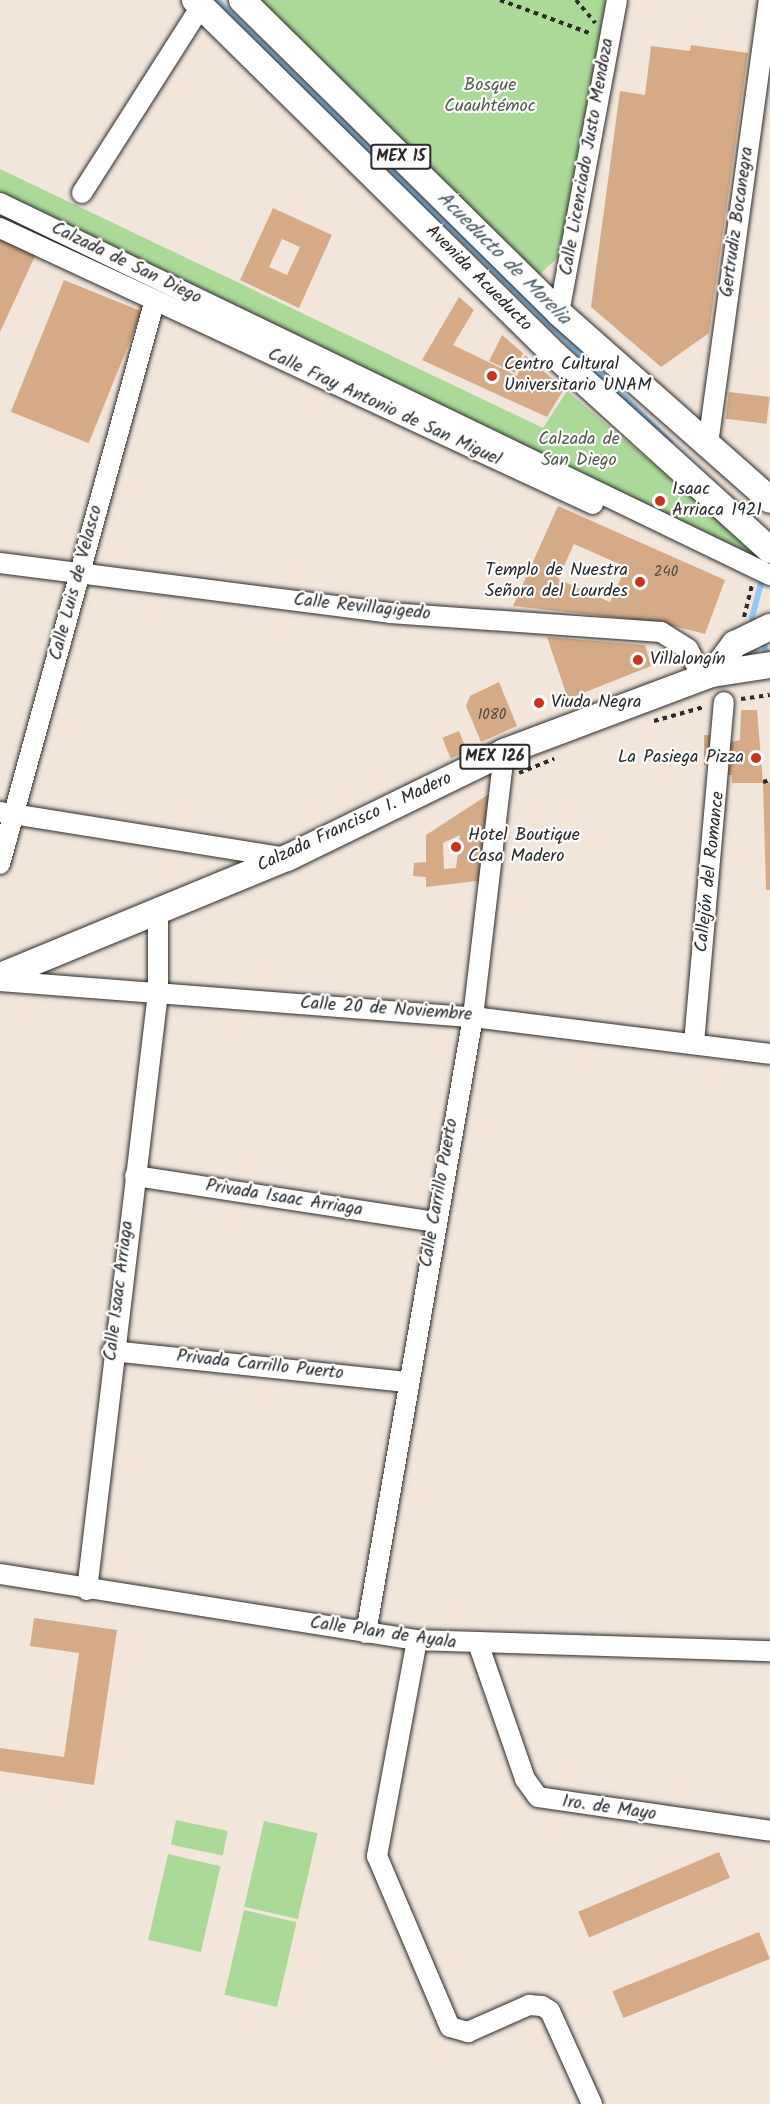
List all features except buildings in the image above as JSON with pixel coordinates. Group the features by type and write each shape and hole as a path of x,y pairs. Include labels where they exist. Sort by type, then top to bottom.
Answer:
{"main road":[{"name":"Avenida Acueducto","path":"242,0 560,313 770,500"},
{"name":"Avenida Acueducto","path":"198,3 555,355 770,550"},
{"path":"707,676 735,644 770,627"},
{"name":"MEX 126","path":"707,676 770,665"},
{"name":"Calzada Francisco I. Madero","path":"0,979 287,858 504,752 707,676"}],"street":[{"name":"Calle Licenciado Justo Mendoza","path":"560,313 617,0"},
{"name":"Gertrudiz Bocanegra","path":"708,444 769,0"},
{"path":"82,193 198,3"},
{"name":"Calzada de San Diego","path":"0,203 765,579"},
{"name":"Calle Fray Antonio de San Miguel","path":"0,228 154,303 765,579"},
{"name":"Calle Luis de Velasco","path":"0,864 7,813 80,574 154,303"},
{"name":"Calle Revillagigedo","path":"0,563 390,613 661,632 688,649 707,676"},
{"name":"Callejón del Romance","path":"694,1043 724,702"},
{"name":"Calle Carrillo Puerto","path":"366,1633 434,1222 473,1017 504,752"},
{"path":"7,813 287,858"},
{"name":"Calle Isaac Arriaga","path":"87,1590 112,1351 158,993 159,911"},
{"name":"Calle 20 de Noviembre","path":"0,979 473,1017 770,1054"},
{"name":"Privada Isaac Arriaga","path":"135,1176 434,1222"},
{"name":"Privada Carrillo Puerto","path":"112,1351 408,1382"},
{"name":"Calle Plan de Ayala","path":"0,1574 87,1590 417,1640 479,1646 770,1651"},
{"path":"417,1640 376,1856 450,2027 468,2032 529,2005 542,2006 550,2011 592,2104"},
{"name":"1ro. de Mayo","path":"479,1646 525,1779 538,1797 770,1831"}],"path":[{"path":"500,0 610,41"},
{"path":"742,620 765,579"},
{"path":"763,782 770,780"}],"green space":[{"name":"Bosque Cuauhtémoc","path":"256,0 606,0 560,255 535,279"},
{"name":"Calzada de San Diego","path":"0,169 543,428 567,391 754,549 757,559 0,225"},
{"path":"176,1820 228,1831 223,1855 171,1844"},
{"path":"264,1821 318,1833 298,1919 244,1907"},
{"path":"168,1854 221,1866 201,1952 148,1940"},
{"path":"244,1910 297,1922 277,2007 224,1995"}],"waterway":[{"name":"Acueducto de Morelia","path":"217,0 670,442"},
{"name":"Acueducto de Morelia","path":"756,626 752,617 763,576"},
{"name":"Acueducto de Morelia","path":"761,639 770,660"}],"place":[{"name":"Centro Cultural Universitario UNAM","path":"492,376"},
{"name":"Isaac Arriaca 1921","path":"660,501"},
{"name":"Templo de Nuestra Señora del Lourdes","path":"640,582"},
{"name":"Villalongín","path":"638,660"},
{"name":"Viuda Negra","path":"539,703"},
{"name":"La Pasiega Pizza","path":"756,758"},
{"name":"Hotel Boutique Casa Madero","path":"456,847"}]}
